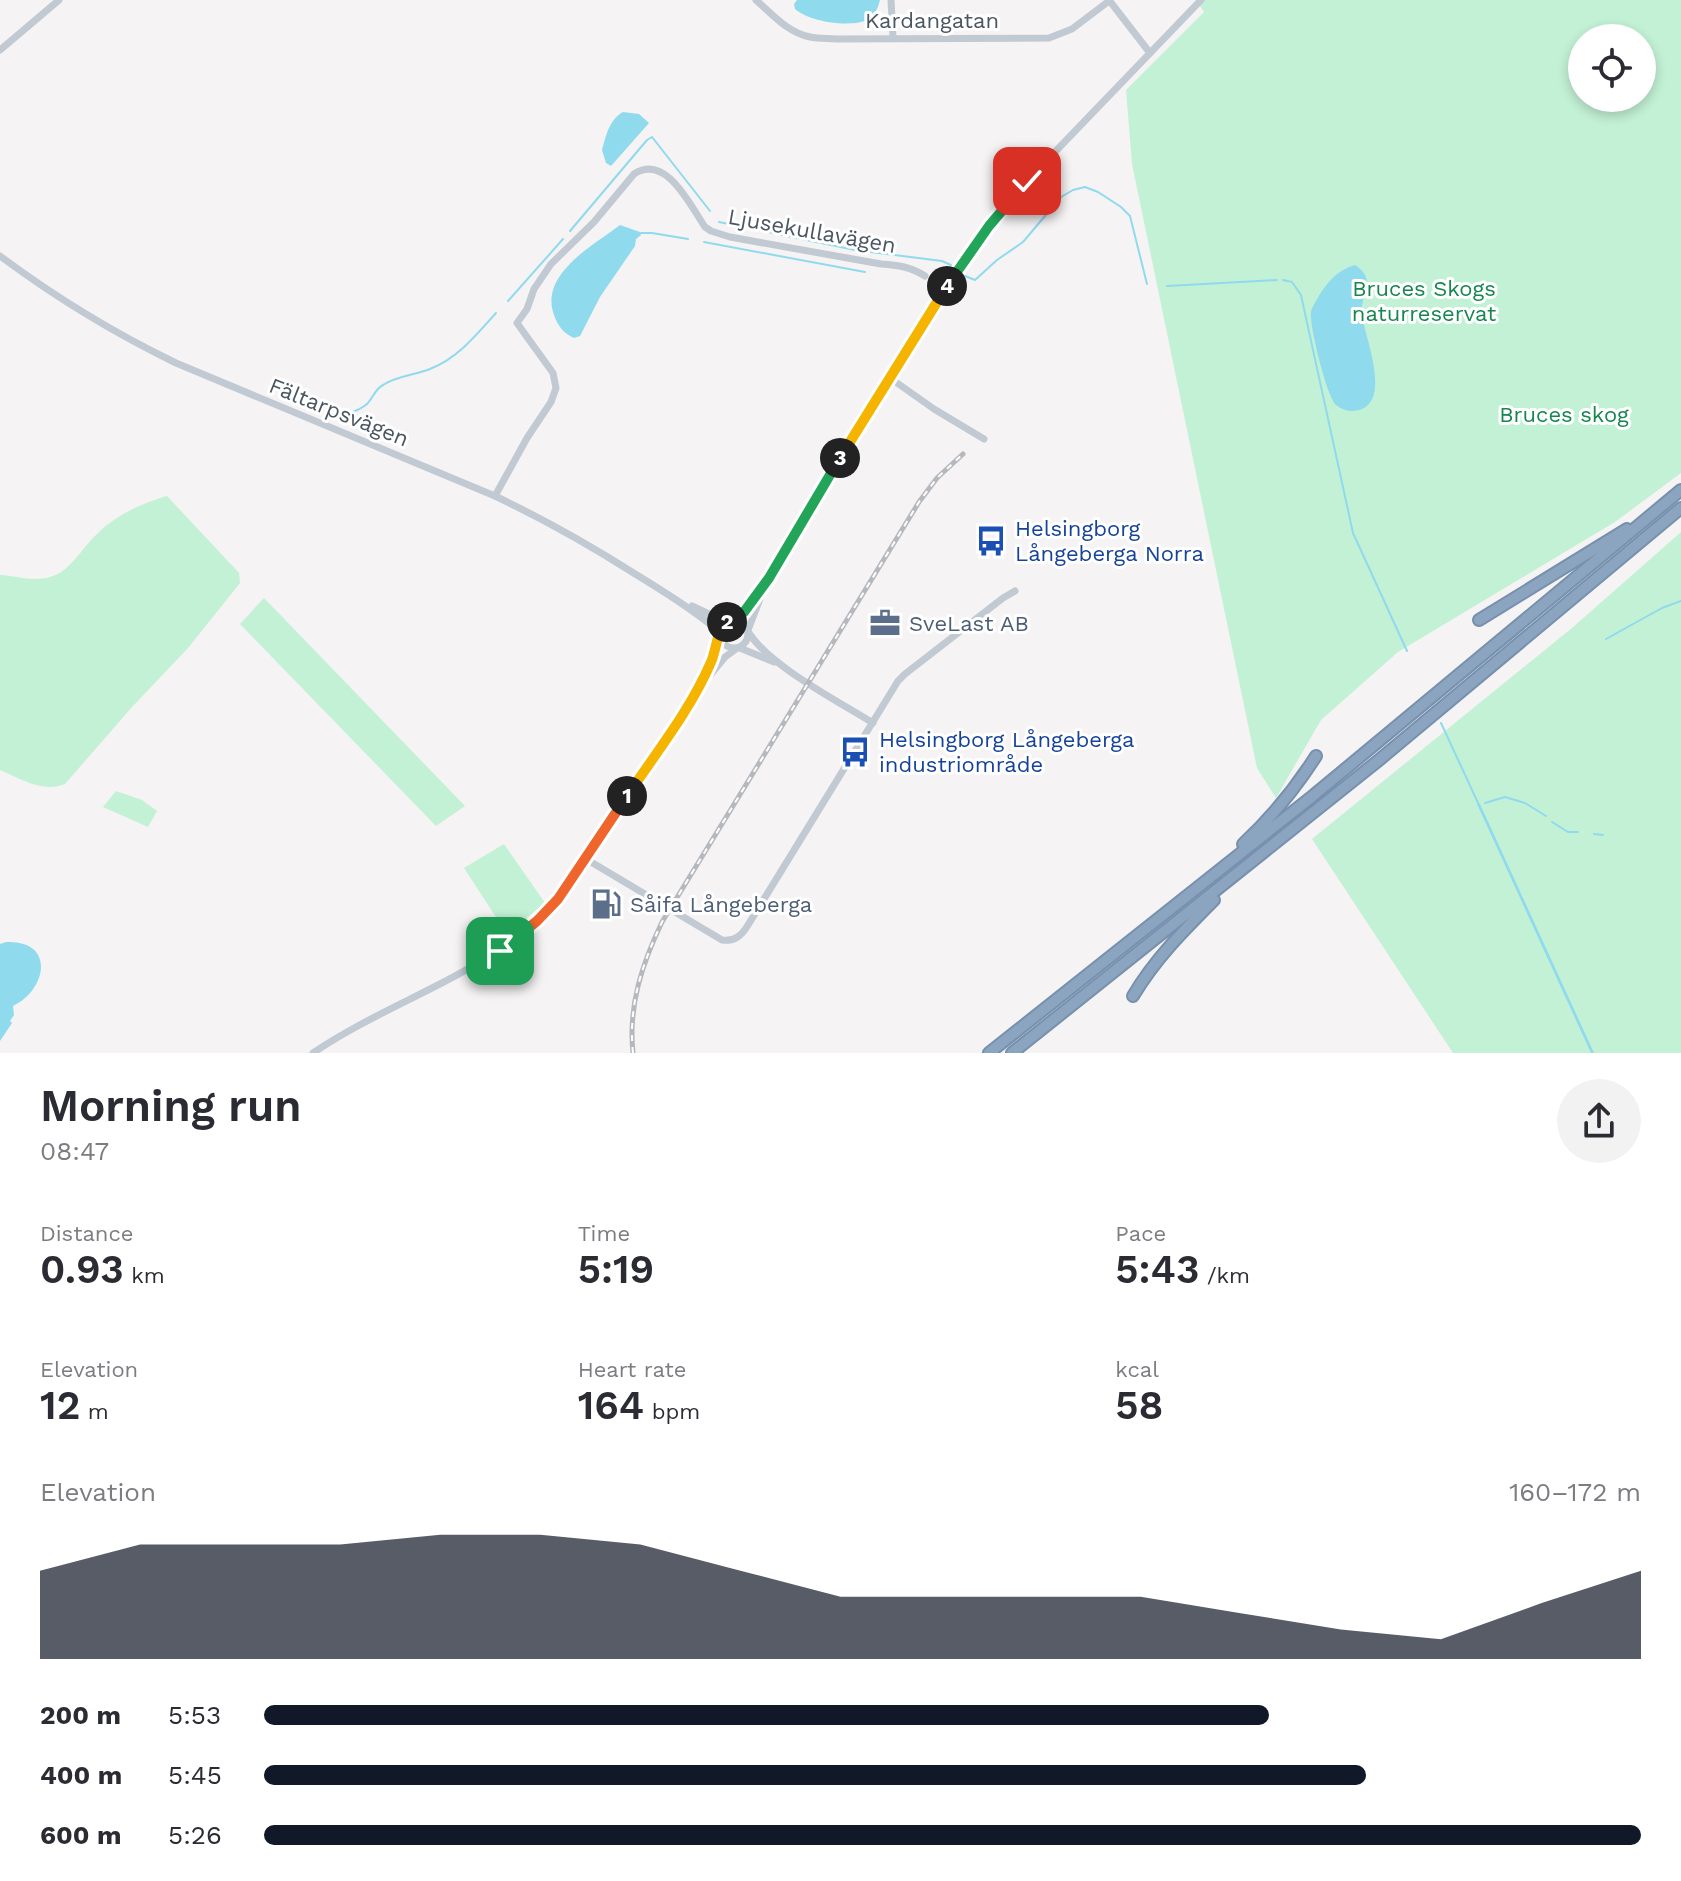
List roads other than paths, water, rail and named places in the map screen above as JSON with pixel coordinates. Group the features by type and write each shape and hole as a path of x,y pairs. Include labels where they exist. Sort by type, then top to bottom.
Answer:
{"highway":[{"path":"989,1053 1457,678 1681,490"},
{"path":"1479,620 1662,506"},
{"path":"1012,1053 1258,858 1681,508"},
{"path":"1188,896 1264,824 1316,756"},
{"path":"1133,996 1153,965 1177,937 1258,858"}],"street":[{"path":"0,50 59,0"},
{"name":"Kardangatan","path":"756,0 787,27 808,37 893,38 1049,38 1072,29 1109,0"},
{"path":"891,0 893,38"},
{"path":"1109,0 1150,53"},
{"path":"698,690 712,661 722,626 733,620 769,578 969,253 1005,205 1201,0"},
{"name":"Ljusekullavägen","path":"495,496 551,402 556,388 551,370 517,323 551,264 640,170 655,170 668,176 711,231 746,240 896,265 914,269 925,276"},
{"name":"Fältarpsvägen","path":"0,256 71,305 158,354 495,496 568,533 669,594 709,614 733,620"},
{"path":"890,378 984,439"},
{"path":"313,1053 365,1022 478,965 519,937 548,911 698,690 725,657 747,640 769,578"},
{"path":"586,859 721,939 736,939 743,934 898,681 1015,591"},
{"name":"Fältarpsvägen","path":"669,594 720,634"},
{"path":"733,620 742,622 755,643 783,666 873,723"},
{"path":"720,634 725,646 783,666"}],"water":[{"path":"797,0 880,0 871,18 849,23 819,20 802,13 795,9"},
{"path":"623,112 639,114 649,123 611,166 606,163 602,150 611,124"},
{"path":"620,225 641,235 600,297 580,336 574,338 557,323 551,300 554,286 572,262"},
{"path":"1355,265 1366,276 1367,282 1362,314 1375,385 1373,398 1366,407 1353,411 1340,408 1332,399 1319,360 1311,312 1332,278"},
{"path":"1477,804 1480,804 1594,1053 1591,1053"},
{"path":"6,942 33,949 39,957 41,968 33,989 13,1006 12,1023 0,1041 0,944"}],"waterway":[{"path":"570,231 652,137 710,211"},
{"path":"965,276 975,280 1023,242 1061,197 1085,187 1098,192 1130,216 1147,284"},
{"path":"719,222 855,250 942,261 951,265"},
{"path":"641,233 688,239"},
{"path":"508,301 563,239"},
{"path":"704,242 865,272"},
{"path":"1167,286 1277,280"},
{"path":"1283,280 1292,282 1301,295 1353,533 1407,651"},
{"path":"345,415 364,406 388,382 430,369 449,359 496,313"},
{"path":"1606,639 1681,601"},
{"path":"1441,723 1479,805"},
{"path":"1485,803 1505,797 1525,803 1546,816"},
{"path":"1552,822 1568,832 1578,832"},
{"path":"1594,834 1603,835"}],"railway":[{"path":"633,1053 633,1019 638,986 662,922 919,502 937,478 963,454"}],"place":[{"name":"Helsingborg Långeberga Norra","path":"991,541"},
{"name":"SveLast AB","path":"885,623"},
{"name":"Helsingborg Långeberga industriområde","path":"855,752"},
{"name":"Såifa Långeberga","path":"606,904"}],"park label":[{"name":"Bruces Skogs naturreservat","path":"1424,300"},
{"name":"Bruces skog","path":"1564,414"}]}
